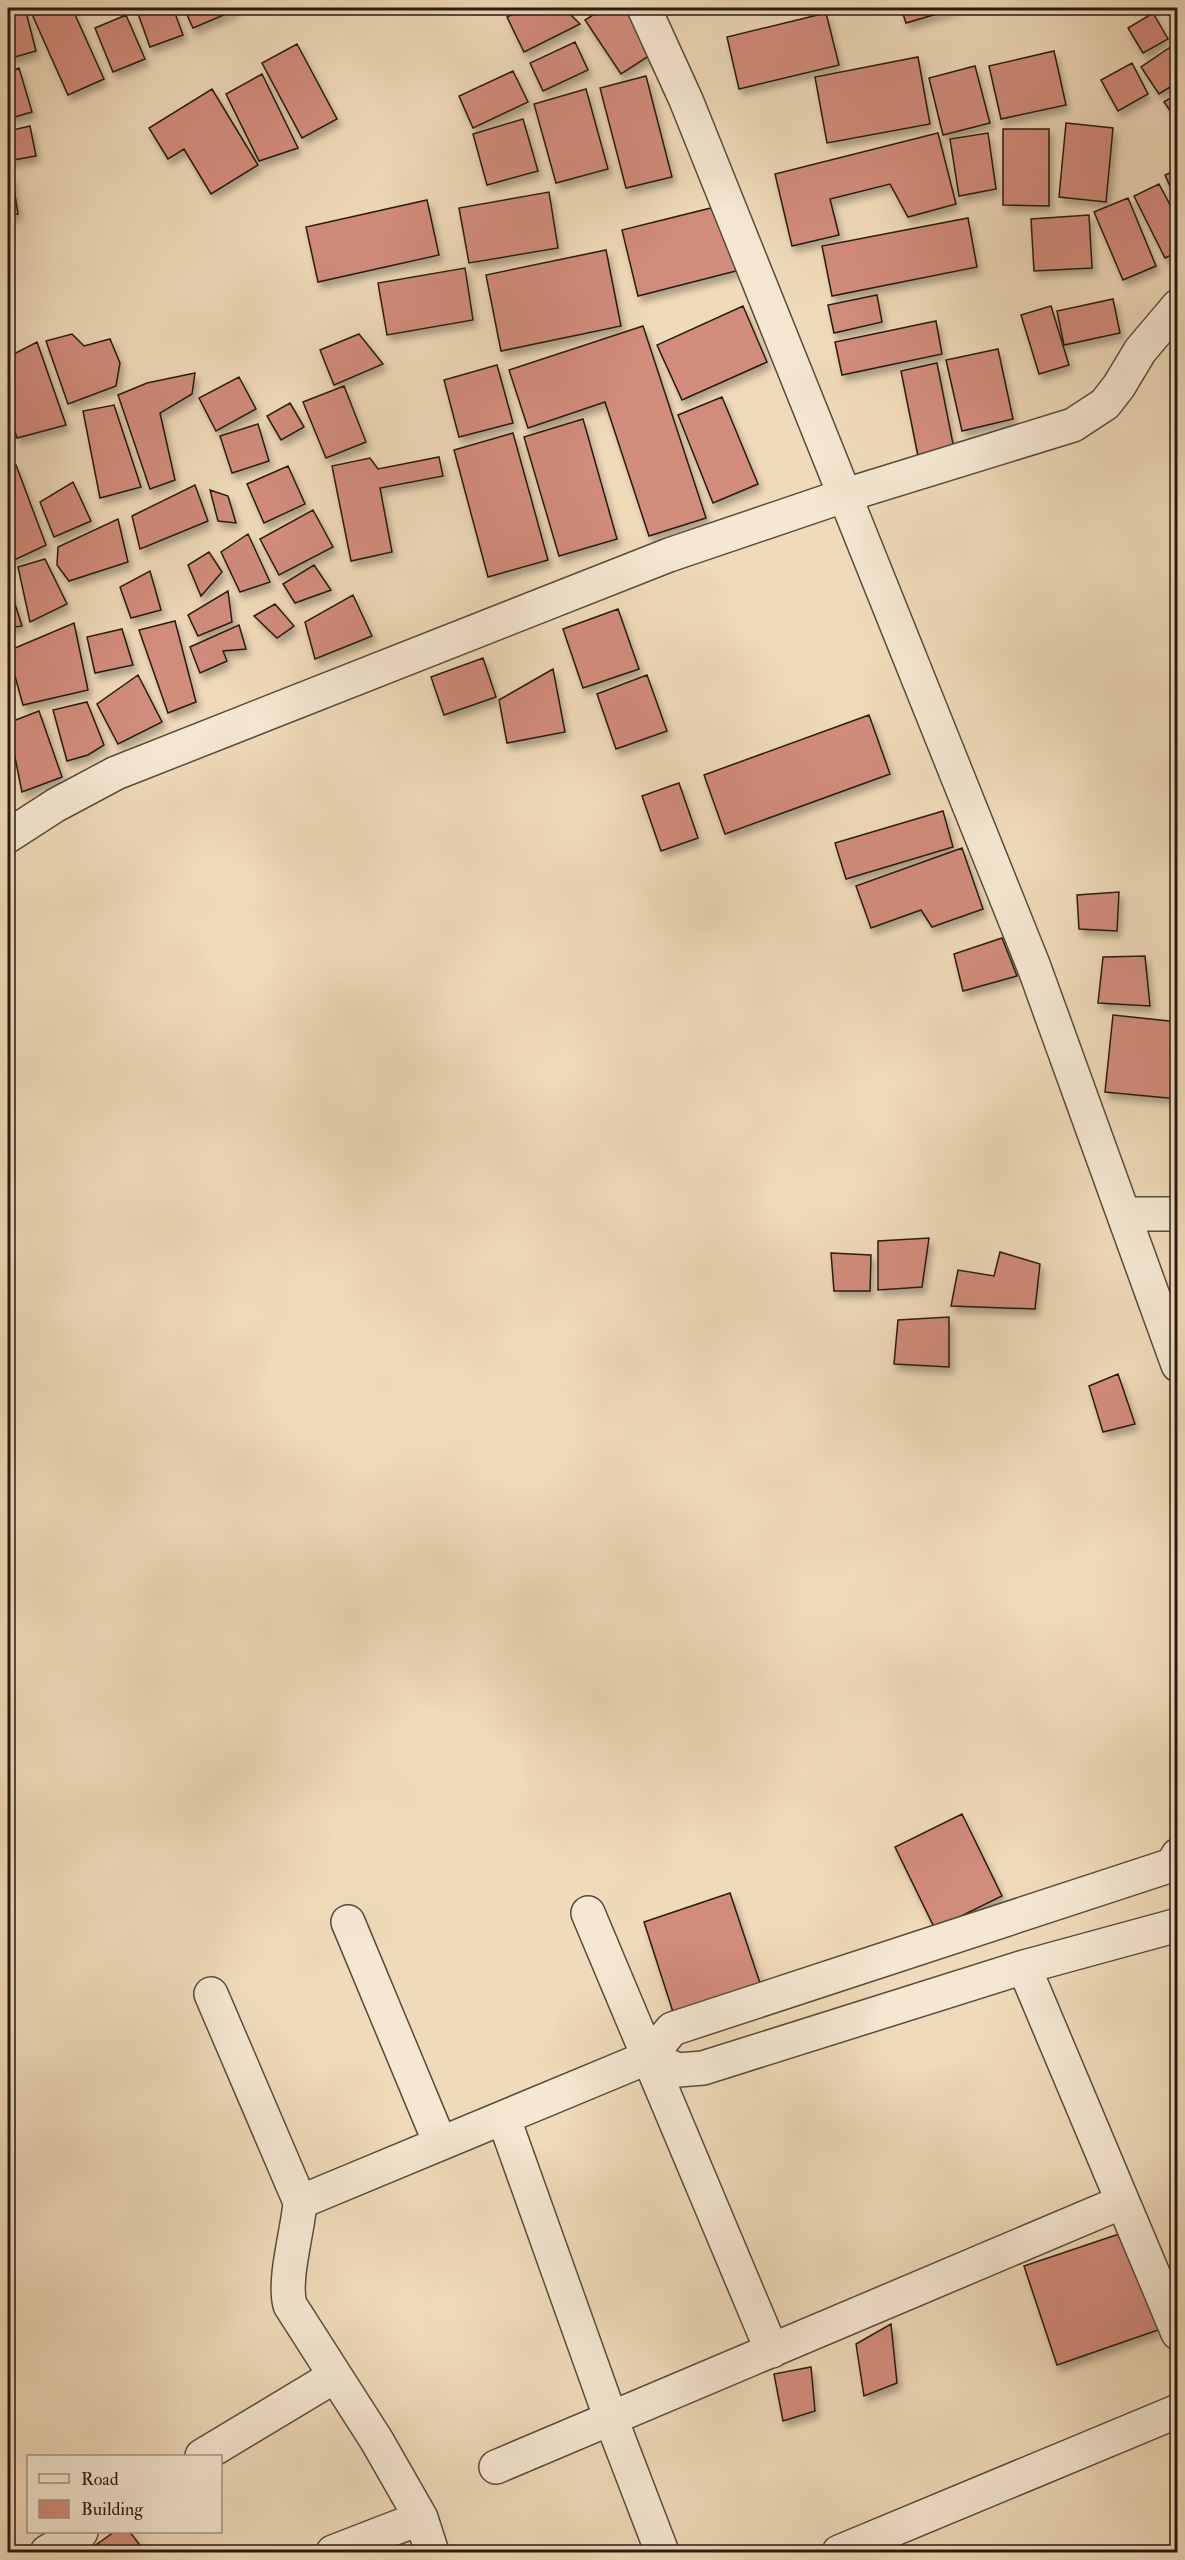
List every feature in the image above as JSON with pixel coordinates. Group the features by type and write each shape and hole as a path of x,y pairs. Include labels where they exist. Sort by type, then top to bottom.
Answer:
{"street":[{"path":"644,8 686,100 1034,967 1178,1365"},
{"path":"8,836 56,805 116,773 669,555 846,495 1057,431 1090,416 1105,404 1140,351 1178,306"},
{"path":"1124,1214 1178,1214"},
{"path":"299,2217 440,2143 504,2119 649,2057 672,2029 1176,1867"},
{"path":"588,1913 772,2351"},
{"path":"348,1922 440,2143"},
{"path":"649,2057 678,2070 703,2068 1024,1967 1178,1925"},
{"path":"1024,1967 1178,2333"},
{"path":"211,1994 299,2217 287,2294 290,2305 377,2440 421,2518 432,2553"},
{"path":"504,2119 611,2419 662,2553"},
{"path":"496,2467 1122,2202"},
{"path":"205,2455 335,2376"},
{"path":"839,2553 1178,2411"},
{"path":"333,2553 421,2518"},
{"path":"47,2553 79,2533"}],"building":[{"path":"8,8 25,8 36,51 8,59"},
{"path":"42,8 72,8 104,79 68,95 31,12"},
{"path":"136,8 173,8 183,35 150,47"},
{"path":"184,8 240,8 193,28"},
{"path":"526,8 564,8 580,24 524,52 507,17"},
{"path":"604,8 631,8 658,50 621,74 585,20"},
{"path":"901,8 957,8 906,23"},
{"path":"1166,8 1178,8 1178,26"},
{"path":"826,13 839,65 739,89 727,37"},
{"path":"1153,13 1168,39 1143,53 1128,28"},
{"path":"126,15 145,59 113,72 95,28"},
{"path":"575,42 588,70 543,91 530,63"},
{"path":"297,44 337,119 302,138 262,63"},
{"path":"1169,48 1178,61 1178,82 1159,94 1141,67"},
{"path":"1054,51 1066,105 1001,119 989,66"},
{"path":"918,57 930,124 827,143 815,77"},
{"path":"1132,63 1148,94 1118,111 1101,80"},
{"path":"975,66 990,123 943,135 929,78"},
{"path":"19,68 32,112 8,119 8,72"},
{"path":"513,71 528,102 473,128 459,96"},
{"path":"262,74 298,148 259,161 226,94"},
{"path":"646,76 672,177 626,188 600,88"},
{"path":"212,89 258,165 211,194 184,149 168,159 149,128"},
{"path":"586,89 608,169 556,183 534,104"},
{"path":"1178,93 1178,122 1164,102"},
{"path":"523,119 538,171 487,185 473,134"},
{"path":"1066,123 1113,128 1106,202 1059,197"},
{"path":"30,126 36,156 8,161 8,131"},
{"path":"1003,129 1049,129 1049,206 1003,205"},
{"path":"938,133 956,204 908,217 890,184 830,199 839,235 792,246 775,174"},
{"path":"988,133 996,189 959,196 950,139"},
{"path":"1178,169 1178,204 1165,175"},
{"path":"8,176 12,176 18,214 8,216"},
{"path":"1159,184 1178,220 1178,252 1165,258 1134,196"},
{"path":"549,192 558,248 469,263 459,208"},
{"path":"1128,198 1156,266 1123,280 1094,212"},
{"path":"427,200 439,255 318,282 306,227"},
{"path":"719,206 736,271 638,296 622,230"},
{"path":"1089,215 1092,268 1034,271 1031,219"},
{"path":"968,218 977,267 832,296 822,246"},
{"path":"606,250 621,326 501,351 486,275"},
{"path":"465,268 473,320 387,335 378,283"},
{"path":"877,295 882,322 834,333 828,305"},
{"path":"1113,299 1120,333 1064,345 1057,311"},
{"path":"743,306 767,362 682,400 657,345"},
{"path":"1051,306 1069,365 1039,374 1021,315"},
{"path":"936,321 942,354 842,375 835,342"},
{"path":"643,326 706,518 649,536 605,402 528,428 509,370"},
{"path":"72,334 84,346 110,339 120,363 116,386 68,404 46,341"},
{"path":"359,334 383,364 334,385 320,350"},
{"path":"37,342 66,425 17,438 8,411 8,357"},
{"path":"998,349 1013,419 962,431 946,360"},
{"path":"937,363 954,449 918,456 901,371"},
{"path":"497,365 513,423 459,437 444,380"},
{"path":"195,373 192,394 160,413 175,480 150,489 118,395 147,383"},
{"path":"239,377 256,409 216,431 199,398"},
{"path":"344,386 366,442 326,458 303,402"},
{"path":"722,397 758,484 713,503 678,415"},
{"path":"290,403 304,427 281,440 267,416"},
{"path":"114,405 141,487 100,498 83,411"},
{"path":"583,419 617,539 559,556 524,437"},
{"path":"258,424 269,461 232,473 220,436"},
{"path":"513,433 548,560 488,577 454,450"},
{"path":"439,457 443,476 380,488 392,552 351,561 332,466 370,458 378,469"},
{"path":"16,465 46,545 10,562 8,555 8,468"},
{"path":"288,466 305,504 264,523 247,484"},
{"path":"73,482 91,521 54,537 40,502"},
{"path":"195,485 208,521 140,549 132,516"},
{"path":"210,490 228,496 236,523 218,521"},
{"path":"313,510 333,547 279,575 260,539"},
{"path":"118,519 128,562 69,581 57,565 58,547"},
{"path":"248,534 270,582 240,592 221,552"},
{"path":"209,552 222,572 201,596 188,565"},
{"path":"45,559 67,604 30,622 18,567"},
{"path":"314,565 331,590 295,603 283,584"},
{"path":"150,571 161,610 131,618 120,587"},
{"path":"8,582 22,626 8,628"},
{"path":"228,591 232,622 198,636 188,615"},
{"path":"353,595 372,636 315,659 305,622"},
{"path":"275,604 294,626 277,638 254,616"},
{"path":"618,609 639,669 583,688 563,629"},
{"path":"175,621 196,702 168,713 139,630"},
{"path":"74,623 88,690 23,705 8,651"},
{"path":"239,625 246,649 223,651 227,661 200,673 190,647"},
{"path":"122,629 133,665 95,673 87,637"},
{"path":"483,658 496,697 444,715 431,677"},
{"path":"553,669 565,732 507,743 499,700"},
{"path":"138,675 162,722 118,744 97,704"},
{"path":"647,675 667,731 616,749 597,694"},
{"path":"87,702 104,745 88,755 67,761 53,710"},
{"path":"39,711 62,777 22,792 8,723"},
{"path":"869,715 890,774 725,834 704,775"},
{"path":"679,783 698,838 661,851 642,796"},
{"path":"943,811 953,847 846,879 835,843"},
{"path":"962,848 983,909 932,927 921,910 871,928 856,886"},
{"path":"1119,892 1117,931 1079,929 1077,895"},
{"path":"1002,938 1017,976 963,991 954,954"},
{"path":"1145,956 1150,1006 1098,1003 1103,957"},
{"path":"1113,1015 1178,1022 1178,1099 1105,1092"},
{"path":"929,1238 922,1287 878,1290 878,1241"},
{"path":"1000,1252 1040,1264 1035,1309 951,1306 958,1270 994,1276"},
{"path":"831,1253 871,1255 870,1291 834,1291"},
{"path":"949,1317 949,1367 894,1364 898,1320"},
{"path":"1118,1374 1135,1424 1103,1432 1089,1386"},
{"path":"962,1814 1002,1896 935,1929 895,1847"},
{"path":"730,1893 761,1986 674,2015 644,1922"},
{"path":"1125,2232 1158,2330 1057,2365 1024,2266"},
{"path":"891,2324 897,2383 864,2396 856,2344"},
{"path":"811,2367 815,2411 783,2421 774,2374"},
{"path":"113,2533 131,2533 145,2552 97,2552 93,2547"}]}
